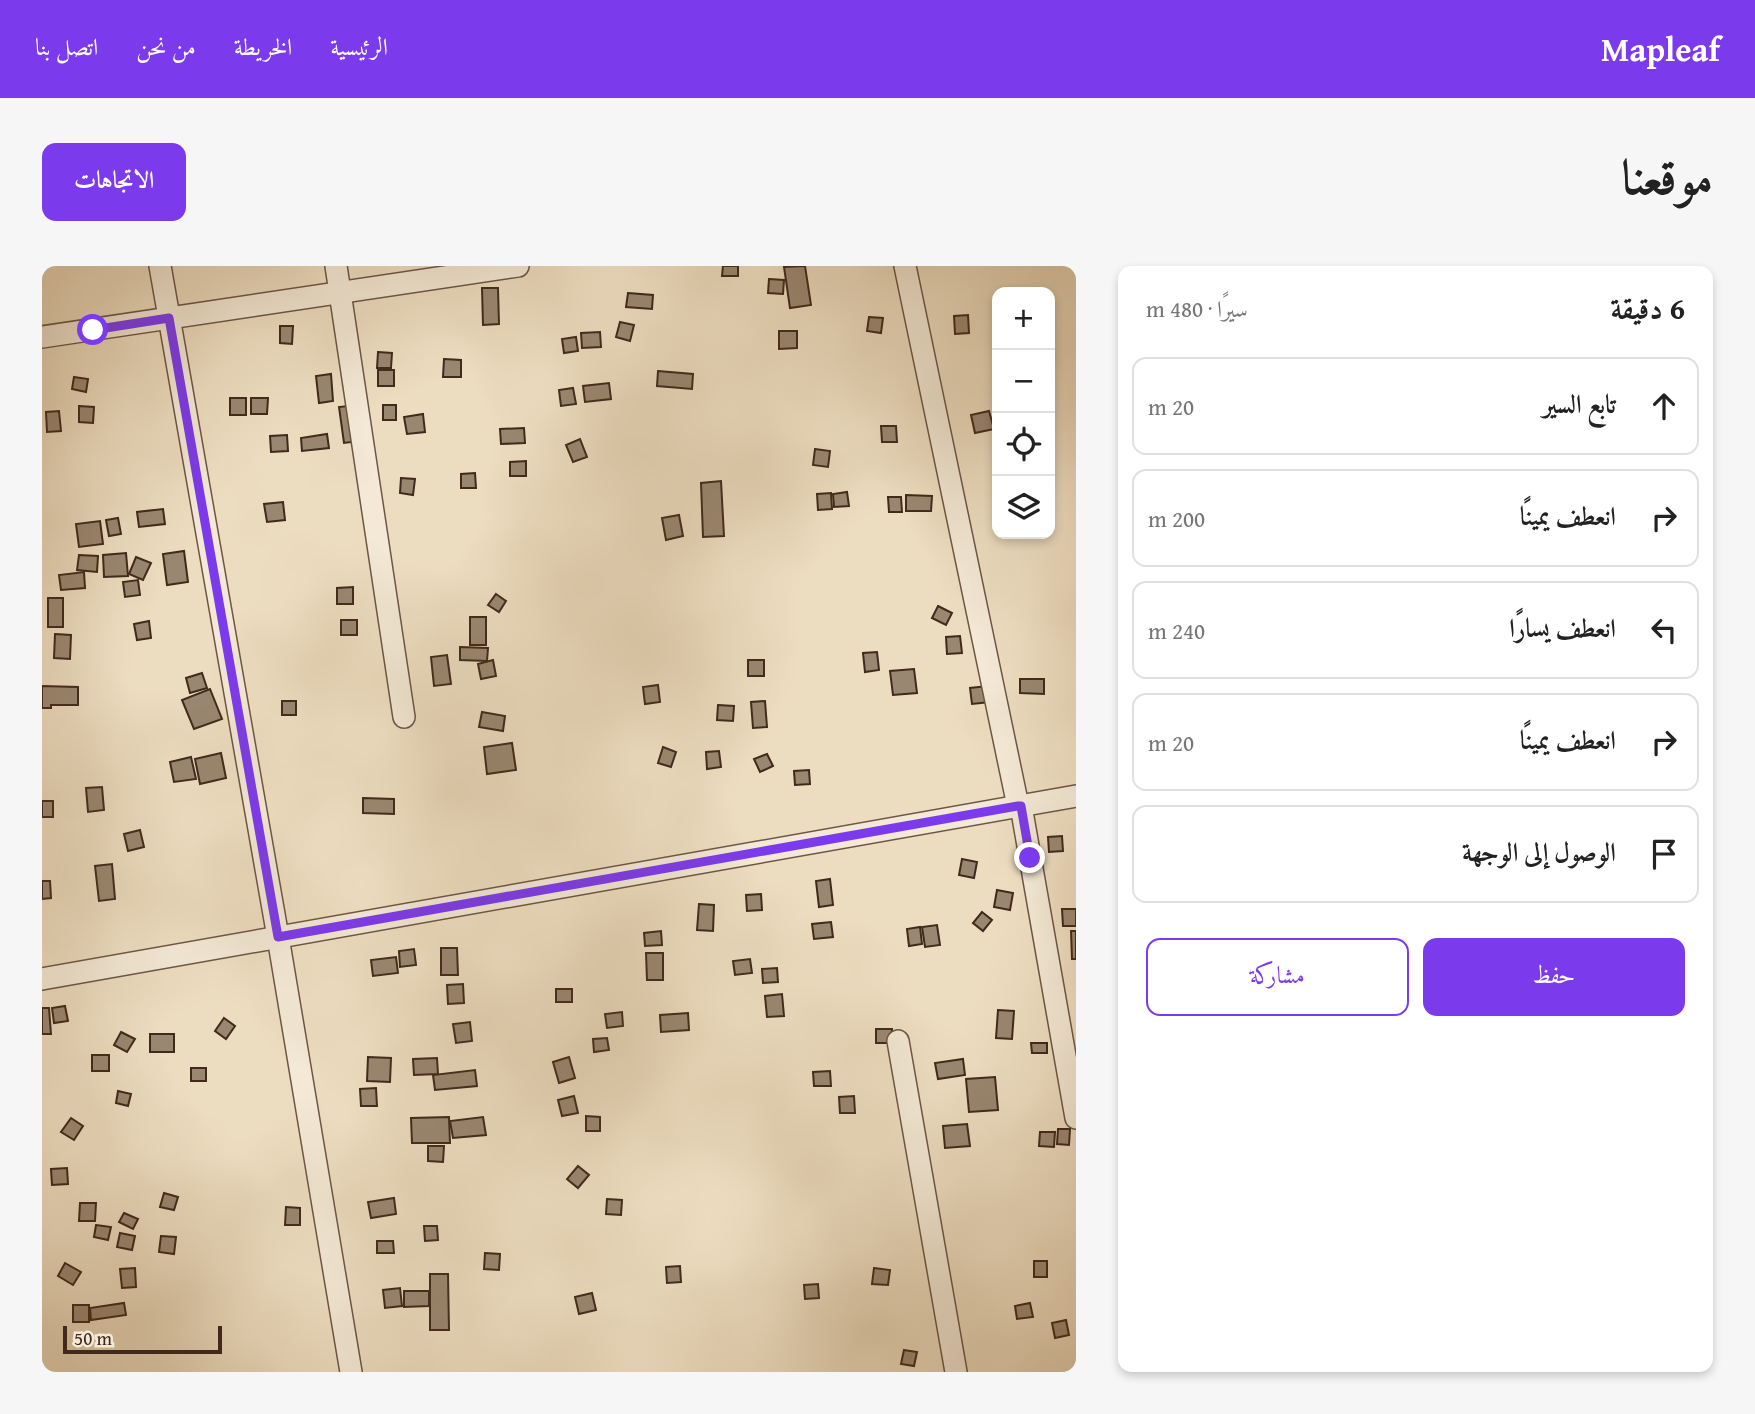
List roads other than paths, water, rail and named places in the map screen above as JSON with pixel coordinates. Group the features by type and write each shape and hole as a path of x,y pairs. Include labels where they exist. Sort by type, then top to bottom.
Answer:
{"street":[{"path":"160,266 278,937 347,1367"},
{"path":"336,266 404,717"},
{"path":"42,337 519,266"},
{"path":"905,266 1019,806 1076,1118"},
{"path":"42,979 1076,796"},
{"path":"898,1041 956,1372"}]}
